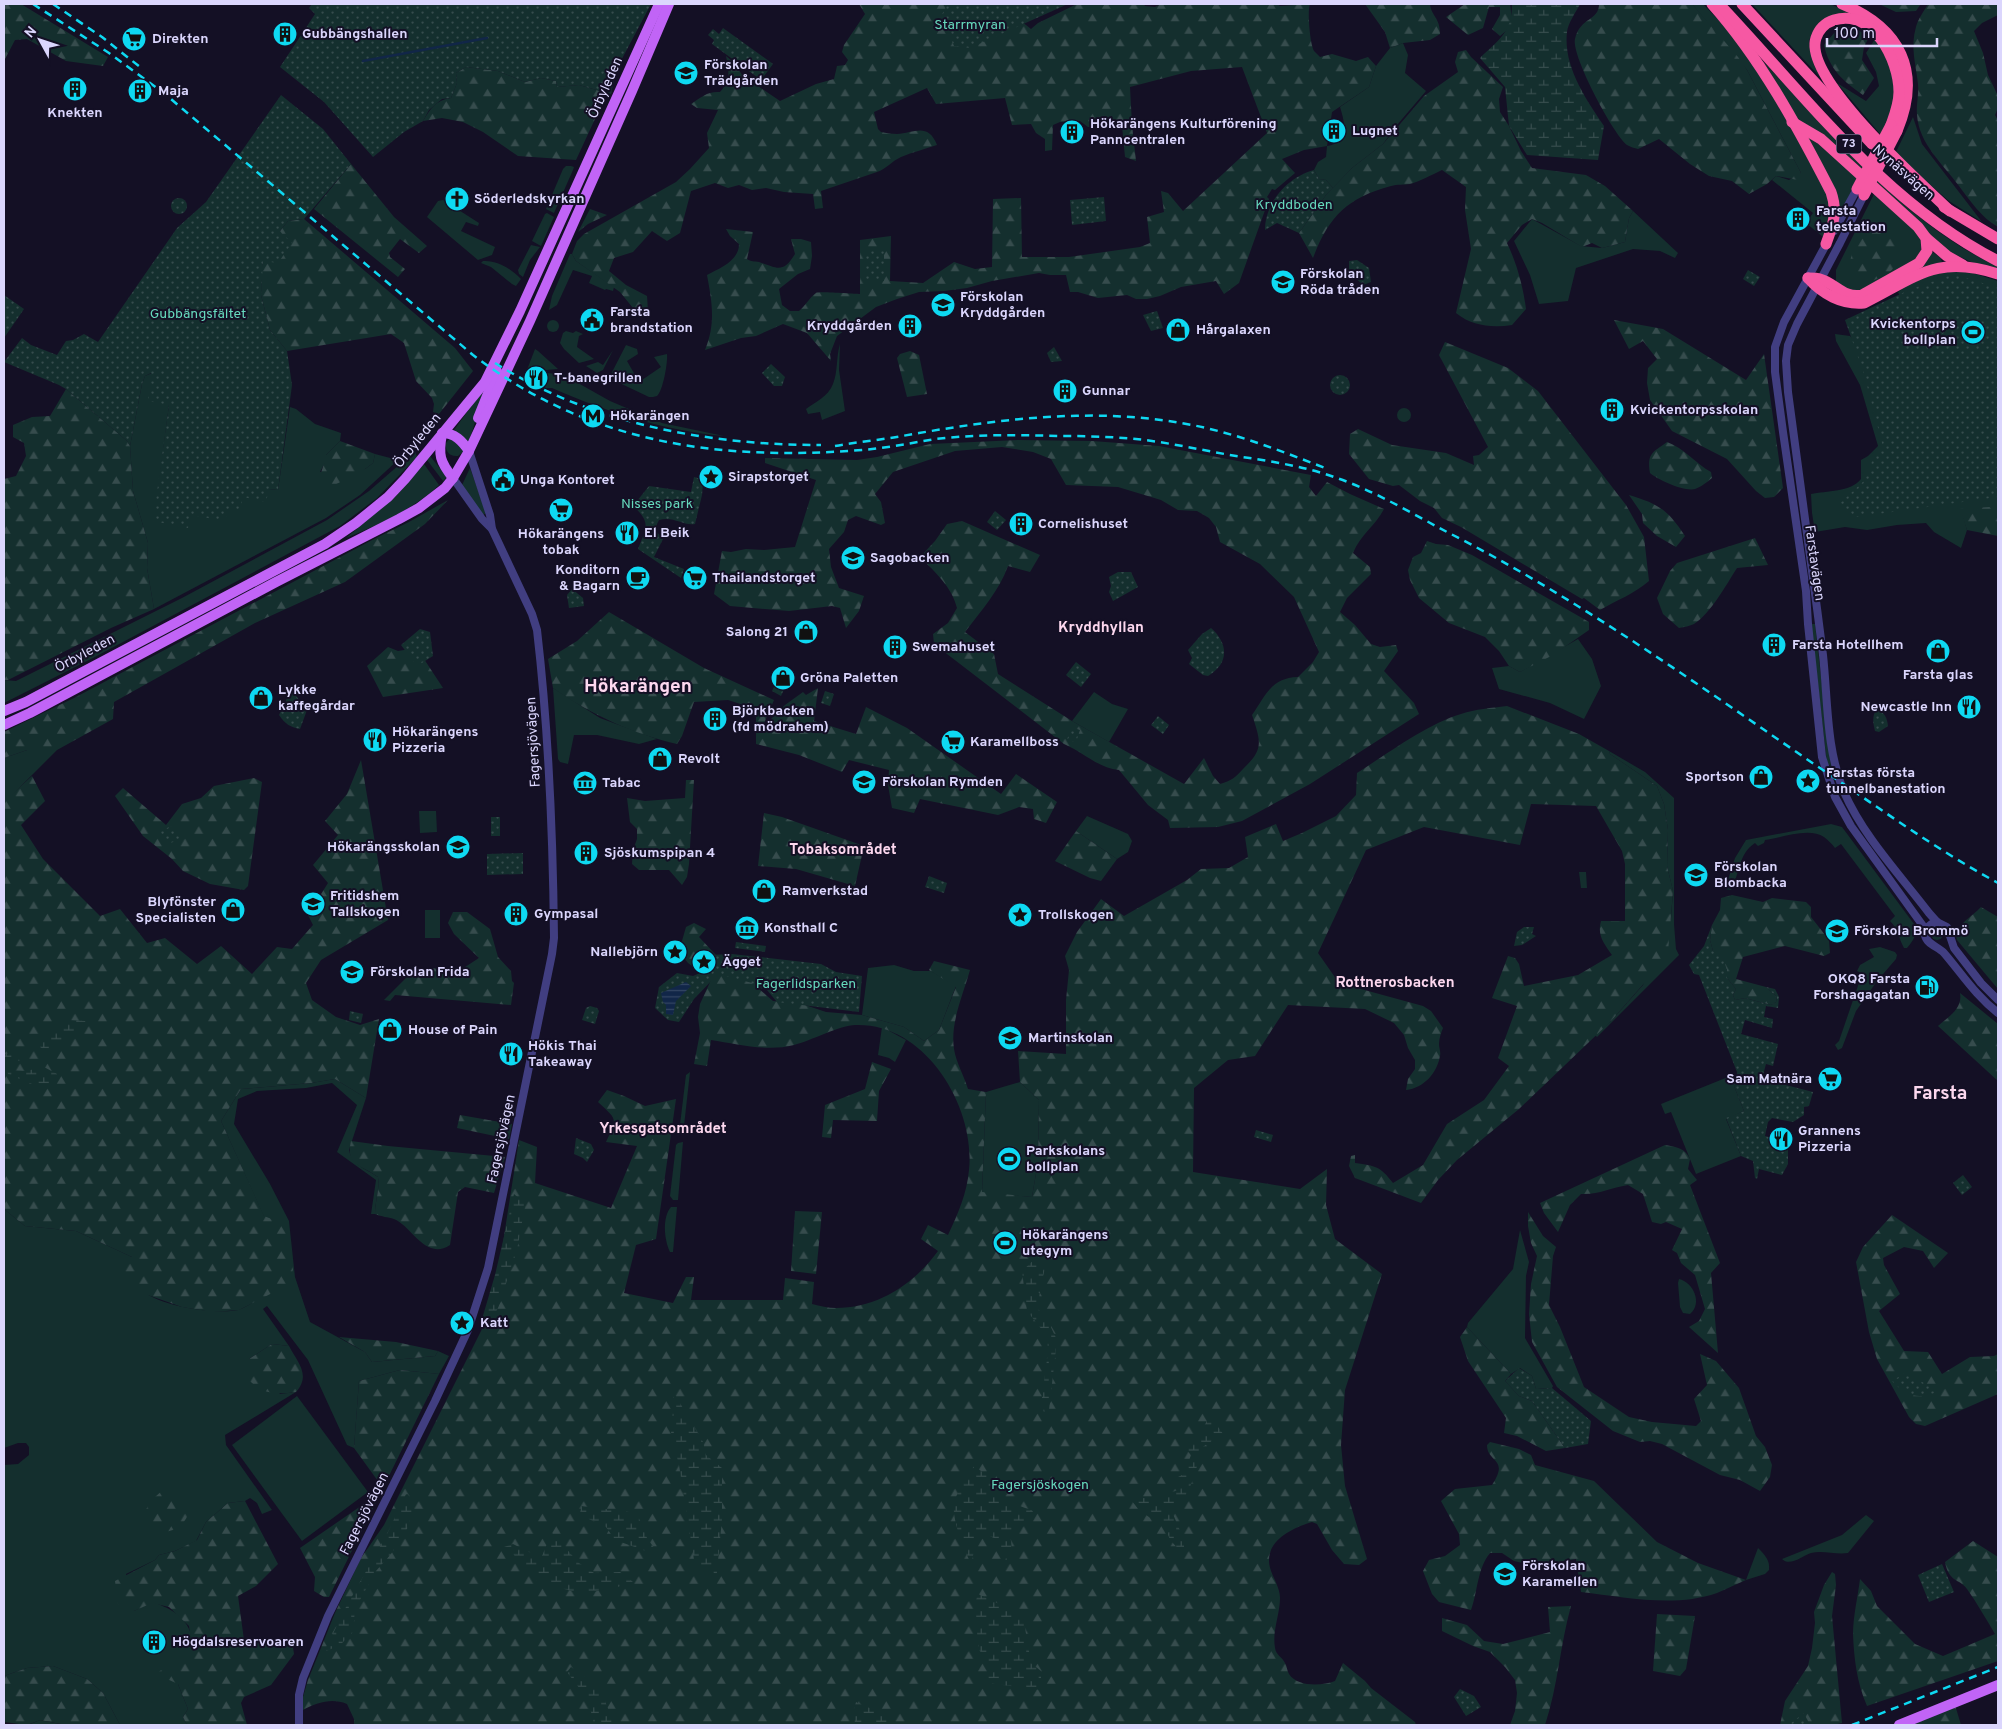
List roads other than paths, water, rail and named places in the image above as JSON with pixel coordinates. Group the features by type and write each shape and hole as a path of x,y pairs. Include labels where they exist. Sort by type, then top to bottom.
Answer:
{"highway":[{"path":"1712,4 1738,34 1756,60 1822,175 1834,201 1835,220 1826,244"},
{"name":"Nynäsvägen","path":"1720,4 1881,177 1928,215 1998,261"},
{"name":"Nynäsvägen","path":"1742,4 1855,128 1887,160 1920,190 1950,211 1998,239"},
{"path":"1842,4 1865,14 1885,30 1902,58 1908,80 1905,109 1860,192"},
{"path":"1894,128 1899,92 1896,70 1889,53 1880,39 1864,24 1846,18 1828,22 1821,28 1815,47 1819,64 1830,82 1845,103 1878,141 1950,211"},
{"path":"1792,122 1821,139 1918,227 1926,238 1947,256 1965,266"},
{"path":"1808,278 1846,294 1862,295 1919,262 1927,251 1926,238"},
{"path":"1819,283 1846,303 1864,303 1923,272 1950,266 1965,266 1998,274"}],"main road":[{"name":"Örbyleden","path":"4,711 26,702 325,544 356,523 388,497 484,382 520,311 659,4"},
{"name":"Örbyleden","path":"4,724 30,713 420,508 441,492 453,478 469,451 530,321 669,4"},
{"name":"Örbyleden","path":"478,432 478,419 484,401 524,315"},
{"path":"453,478 441,461 439,452 442,433 456,436 469,451"},
{"path":"1899,1725 1998,1685"}],"street":[{"name":"Farstavägen","path":"1860,192 1826,244 1780,331 1775,348 1782,432 1806,591 1822,757 1828,781 1846,818 1926,930 1927,940 1943,952 1974,992 1998,1013"},
{"name":"Farstavägen","path":"1860,192 1819,283 1797,324 1788,345 1786,361 1792,423 1823,657 1831,748 1844,792 1859,819 1937,922 1947,927 1952,946 1972,973 1998,1000"},
{"name":"Fagersjövägen","path":"299,1725 299,1695 317,1640 332,1606 457,1356 478,1302 488,1268 514,1147 552,954 554,938 552,841 547,734 537,630 532,614 492,529 490,514 469,451"},
{"name":"Fagersjövägen","path":"453,478 482,519 492,529"},
{"path":"1926,930 1930,925 1937,922"},
{"path":"1935,946 1944,944 1948,936"}],"water":[{"path":"686,982 691,986 676,1001 673,1015 666,1014 666,1005 663,1002 661,993"}],"waterway":[{"path":"363,61 487,38"}],"railway":[{"path":"33,4 109,53 165,94 473,355 517,385 563,409 610,427 657,440 706,448 757,452 809,453 890,447 967,436 1104,437 1168,443 1286,464 1334,477 1392,502 1548,588 1646,650 1915,833 1998,883"},
{"path":"53,4 102,37 140,67"},
{"path":"495,363 532,384 571,402 611,416 652,427 736,441 821,445"},
{"path":"835,446 1010,420 1047,417 1119,416 1156,419 1226,433 1325,468"},
{"path":"1852,1725 1998,1667"}],"place":[{"name":"Gubbängshallen","path":"285,34"},
{"name":"Direkten","path":"134,39"},
{"name":"Förskolan Trädgården","path":"686,73"},
{"name":"Knekten","path":"75,89"},
{"name":"Maja","path":"140,91"},
{"name":"Lugnet","path":"1334,131"},
{"name":"Hökarängens Kulturförening Panncentralen","path":"1072,132"},
{"name":"Söderledskyrkan","path":"457,199"},
{"name":"Farsta telestation","path":"1798,219"},
{"name":"Förskolan Röda tråden","path":"1283,282"},
{"name":"Förskolan Kryddgården","path":"943,305"},
{"name":"Farsta brandstation","path":"592,320"},
{"name":"Kryddgården","path":"910,326"},
{"name":"Hårgalaxen","path":"1178,330"},
{"name":"Kvickentorps bollplan","path":"1973,332"},
{"name":"T-banegrillen","path":"536,378"},
{"name":"Gunnar","path":"1065,391"},
{"name":"Kvickentorpsskolan","path":"1612,410"},
{"name":"Hökarängen","path":"593,416"},
{"name":"Sirapstorget","path":"711,477"},
{"name":"Unga Kontoret","path":"503,480"},
{"name":"Hökarängens tobak","path":"561,510"},
{"name":"Cornelishuset","path":"1021,524"},
{"name":"El Beik","path":"627,533"},
{"name":"Sagobacken","path":"853,558"},
{"name":"Konditorn & Bagarn","path":"638,578"},
{"name":"Thailandstorget","path":"695,578"},
{"name":"Salong 21","path":"806,632"},
{"name":"Farsta Hotellhem","path":"1774,645"},
{"name":"Swemahuset","path":"895,647"},
{"name":"Farsta glas","path":"1938,651"},
{"name":"Gröna Paletten","path":"783,678"},
{"name":"Lykke kaffegårdar","path":"261,698"},
{"name":"Newcastle Inn","path":"1969,707"},
{"name":"Björkbacken (fd mödrahem)","path":"715,719"},
{"name":"Hökarängens Pizzeria","path":"375,740"},
{"name":"Karamellboss","path":"953,742"},
{"name":"Revolt","path":"660,759"},
{"name":"Sportson","path":"1761,777"},
{"name":"Farstas första tunnelbanestation","path":"1808,781"},
{"name":"Förskolan Rymden","path":"864,782"},
{"name":"Tabac","path":"585,783"},
{"name":"Hökarängsskolan","path":"458,847"},
{"name":"Sjöskumspipan 4","path":"586,853"},
{"name":"Förskolan Blombacka","path":"1696,875"},
{"name":"Ramverkstad","path":"764,891"},
{"name":"Fritidshem Tallskogen","path":"313,904"},
{"name":"Blyfönster Specialisten","path":"233,910"},
{"name":"Gympasal","path":"516,914"},
{"name":"Trollskogen","path":"1020,915"},
{"name":"Konsthall C","path":"747,928"},
{"name":"Förskola Brommö","path":"1837,931"},
{"name":"Nallebjörn","path":"675,952"},
{"name":"Ägget","path":"704,962"},
{"name":"Förskolan Frida","path":"352,972"},
{"name":"OKQ8 Farsta Forshagagatan","path":"1927,987"},
{"name":"House of Pain","path":"390,1030"},
{"name":"Martinskolan","path":"1010,1038"},
{"name":"Hökis Thai Takeaway","path":"511,1054"},
{"name":"Sam Matnära","path":"1830,1079"},
{"name":"Grannens Pizzeria","path":"1781,1139"},
{"name":"Parkskolans bollplan","path":"1009,1159"},
{"name":"Hökarängens utegym","path":"1005,1243"},
{"name":"Katt","path":"462,1323"},
{"name":"Förskolan Karamellen","path":"1505,1574"},
{"name":"Högdalsreservoaren","path":"154,1642"}],"district":[{"name":"Kryddhyllan","path":"1101,628"},
{"name":"Hökarängen","path":"638,687"},
{"name":"Tobaksområdet","path":"843,850"},
{"name":"Rottnerosbacken","path":"1395,983"},
{"name":"Farsta","path":"1940,1094"},
{"name":"Yrkesgatsområdet","path":"663,1129"}],"park label":[{"name":"Starrmyran","path":"970,25"},
{"name":"Kryddboden","path":"1294,205"},
{"name":"Gubbängsfältet","path":"198,314"},
{"name":"Nisses park","path":"657,504"},
{"name":"Fagerlidsparken","path":"806,984"},
{"name":"Fagersjöskogen","path":"1040,1485"}]}
